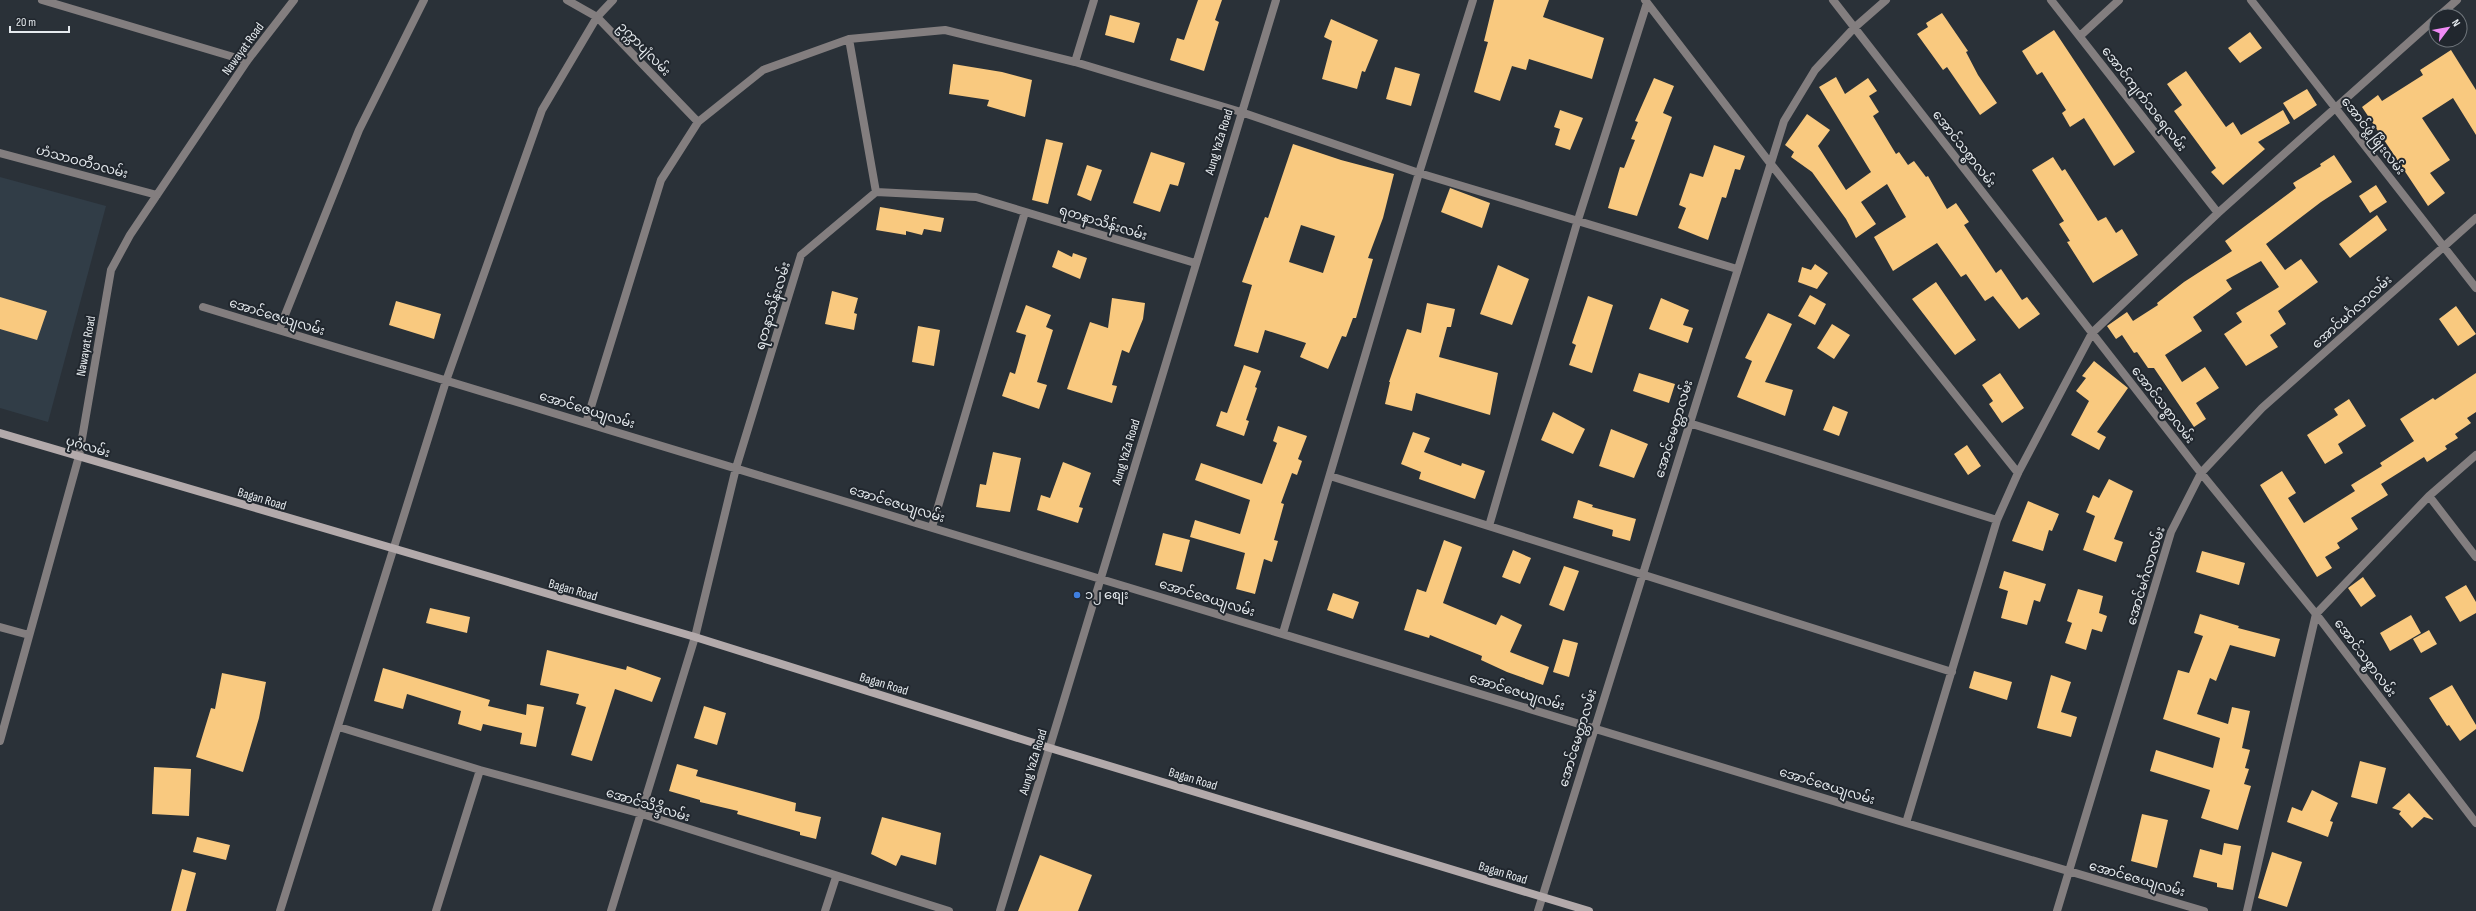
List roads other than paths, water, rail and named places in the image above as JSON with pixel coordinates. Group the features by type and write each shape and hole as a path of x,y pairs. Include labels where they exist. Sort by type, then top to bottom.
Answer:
{"street":[{"path":"42,0 247,61"},
{"name":"Nawayat Road","path":"0,741 79,456 111,270 130,235 247,61 294,0"},
{"path":"279,330 359,130 424,0"},
{"name":"ဥက္ကာပျံလမ်း","path":"567,0 597,18 698,122"},
{"path":"280,911 339,727 392,550 446,381 542,110 597,18 613,0"},
{"path":"1075,62 1094,0"},
{"name":"Aung YaZa Road","path":"1000,911 1195,263 1276,0"},
{"path":"1283,633 1419,173 1474,0"},
{"name":"အောင်သစ္စာလမ်း","path":"1833,0 2201,473 2316,614 2476,823"},
{"name":"အောင်မေတ္တာလမ်း","path":"1538,911 1594,727 1784,121 1811,76 1854,28 1886,0"},
{"name":"အောင်ကျက်သရေလမ်း","path":"2051,0 2218,213"},
{"path":"2080,36 2119,0"},
{"name":"အောင်ဖွံ့ဖြိုးလမ်း","path":"2251,0 2476,288"},
{"path":"2448,8 2457,0"},
{"path":"1646,2 1770,163 2018,474"},
{"path":"1489,526 1578,223 1646,2"},
{"path":"1906,823 1997,520 2018,474 2092,333 2218,213 2428,25"},
{"path":"586,423 661,180 698,122 763,70 849,39 945,30 1075,62 1241,112 1419,173 1578,223 1737,269"},
{"path":"849,39 876,192"},
{"name":"ဟံသာဝတီ၁လမ်း","path":"0,153 158,195"},
{"name":"ရတနာသိန်းလမ်း","path":"611,911 642,814 695,637 736,468 801,255 876,192 976,197 1195,263"},
{"path":"932,527 1025,212"},
{"name":"အောင်မင်္ဂလာလမ်း","path":"2057,911 2070,872 2171,532 2201,473 2262,408 2476,218"},
{"name":"အောင်ဇေယျလမ်း","path":"204,307 1594,727 1906,823 2204,911"},
{"path":"1689,423 1997,520"},
{"name":"ပုဂံလမ်း","path":"0,433 170,484"},
{"path":"2247,911 2316,614 2429,496 2476,455"},
{"path":"1330,476 1642,573 1952,672"},
{"name":"Bagan Road","path":"170,484 392,550 695,637 1050,748 1589,911"},
{"path":"2429,496 2476,557"},
{"path":"0,627 29,635"},
{"name":"အောင်သိဒ္ဒိလမ်း","path":"339,727 480,770 642,814 836,877 949,911"},
{"path":"436,911 480,770"},
{"path":"825,911 836,877"}],"place":[{"name":"၁၂ စျေး","path":"1077,595"}]}
